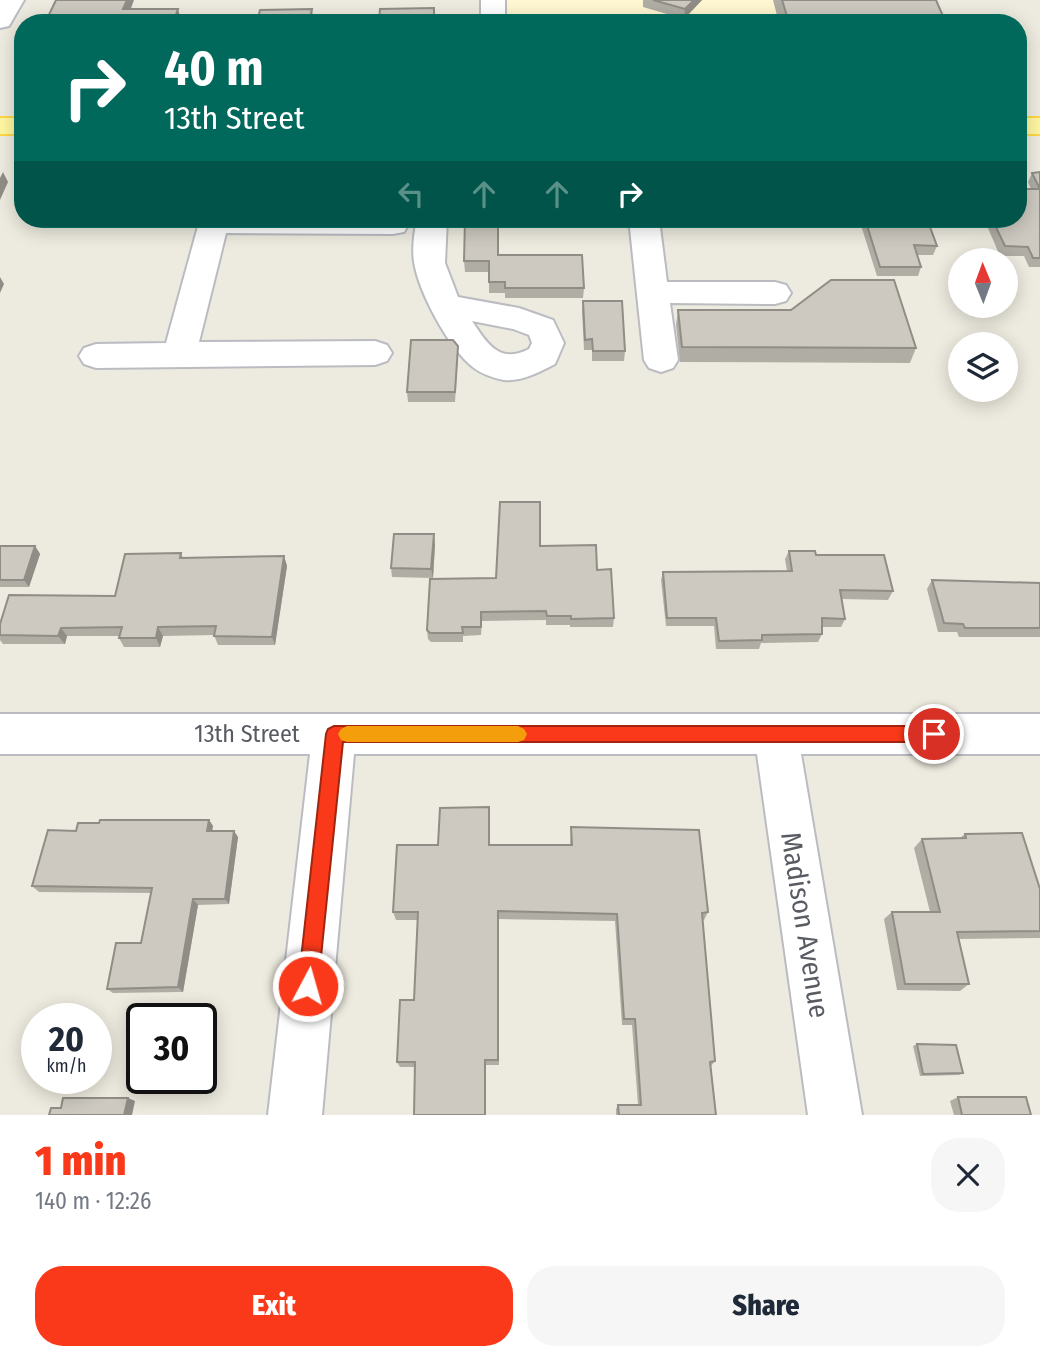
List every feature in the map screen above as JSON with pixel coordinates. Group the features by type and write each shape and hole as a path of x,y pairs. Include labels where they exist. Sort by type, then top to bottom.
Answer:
{"street":[{"path":"0,21 12,0"},
{"path":"179,355 213,228"},
{"path":"432,228 430,267 448,306"},
{"path":"645,228 661,360"},
{"path":"653,292 775,293"},
{"path":"96,356 375,354"},
{"name":"13th Street","path":"0,734 1040,734"},
{"path":"295,1115 334,734"},
{"name":"Madison Avenue","path":"776,734 835,1115"}],"shaded area":[{"path":"501,0 934,0 940,14 502,14"}],"building":[{"path":"56,0 127,0 123,9 178,9 176,14 49,14"},
{"path":"653,0 694,0 685,9"},
{"path":"782,0 936,0 942,14 786,14"},
{"path":"434,8 434,14 380,14 380,9"},
{"path":"312,9 311,14 259,14 260,10"},
{"path":"1040,172 1040,189 1032,173"},
{"path":"1027,189 1040,189 1040,258 1033,258 1028,247 1005,246 996,228 1027,228"},
{"path":"465,228 498,228 498,255 582,255 584,288 505,288 505,282 489,282 489,261 464,261"},
{"path":"868,228 930,228 937,246 914,245 921,267 880,267"},
{"path":"831,280 894,280 916,348 682,347 678,310 791,310"},
{"path":"583,301 622,301 625,351 593,351 592,339 585,340"},
{"path":"411,340 453,340 458,346 455,392 407,392"},
{"path":"500,502 540,502 540,546 596,545 597,570 611,569 614,618 571,619 571,616 547,616 546,611 481,612 481,627 462,627 463,633 430,633 427,630 430,579 496,578"},
{"path":"394,534 434,534 431,569 391,568"},
{"path":"0,546 35,546 24,580 0,580"},
{"path":"789,551 815,551 816,555 884,555 893,591 840,590 845,619 822,618 822,634 762,635 762,640 719,641 716,618 667,618 663,572 792,571"},
{"path":"181,553 180,558 284,556 272,637 214,636 216,626 158,627 156,638 119,638 122,627 61,628 58,636 0,635 0,624 9,595 115,596 125,554"},
{"path":"932,580 1040,583 1040,628 965,628 963,624 944,623"},
{"path":"489,807 489,845 572,845 571,827 699,830 708,912 702,913 715,1061 710,1062 716,1115 619,1115 618,1105 641,1105 635,1019 624,1019 617,914 498,911 498,1060 485,1060 485,1115 414,1115 415,1062 397,1062 400,1000 414,1000 418,912 393,912 397,845 438,845 440,808"},
{"path":"100,820 209,820 207,831 234,831 225,899 193,899 178,987 107,989 116,943 141,943 152,888 32,886 48,830 76,831 78,823 99,823"},
{"path":"1022,833 1040,889 1040,931 957,932 969,984 905,984 892,912 940,912 922,839 966,838 965,834"},
{"path":"917,1044 956,1045 963,1073 923,1074"},
{"path":"958,1097 1026,1097 1031,1115 962,1115"},
{"path":"63,1098 128,1098 124,1115 49,1115 51,1108 61,1108"}],"slow traffic":[{"path":"347,734 518,734"}],"route":[{"path":"308,986 334,734 934,734"}]}
